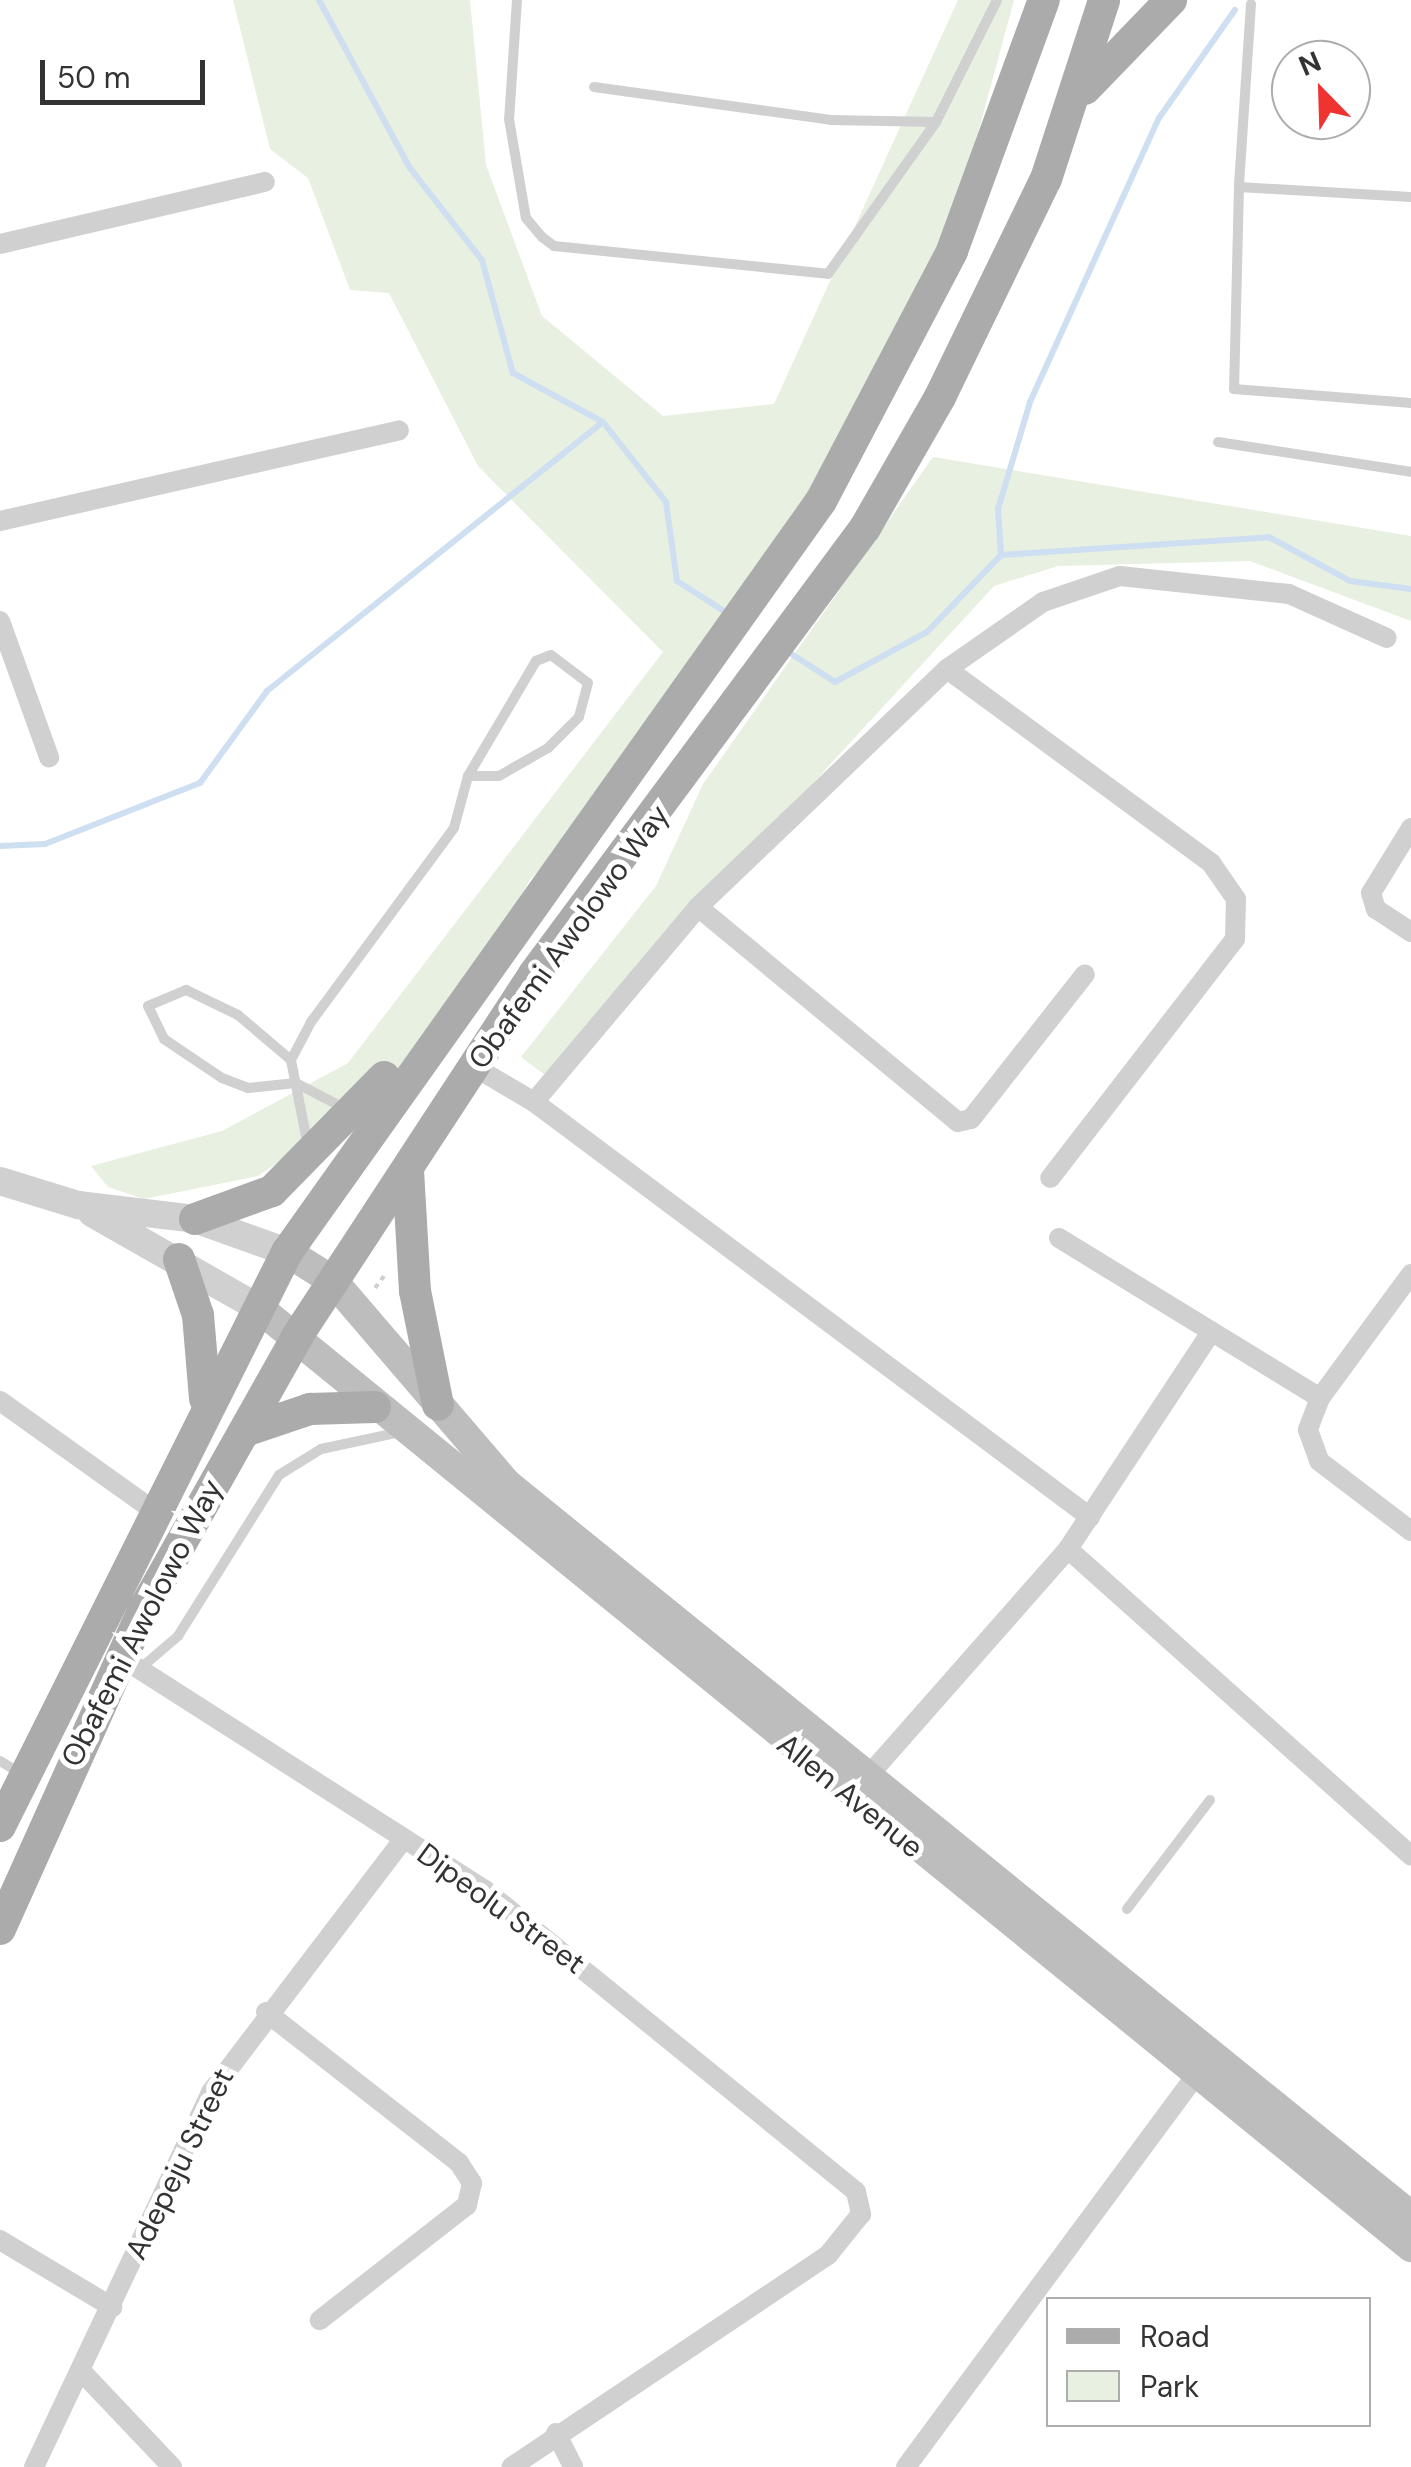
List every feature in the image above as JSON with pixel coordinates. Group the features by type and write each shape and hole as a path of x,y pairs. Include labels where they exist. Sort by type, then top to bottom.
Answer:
{"main road":[{"name":"Obafemi Awolowo Way","path":"0,1826 11,1768 153,1510 206,1399 260,1309 287,1252 556,882 821,501 952,251 1044,0"},
{"name":"Obafemi Awolowo Way","path":"0,1929 244,1431 298,1335 473,1066 706,752 865,528 999,283 1076,101 1104,0"},
{"path":"1076,101 1171,0"},
{"path":"195,1218 263,1196 310,1157 556,882"},
{"path":"408,1170 415,1291 438,1405"},
{"name":"Allen Avenue","path":"287,1252 334,1281 508,1484 1411,2216"},
{"path":"179,1259 198,1315 206,1399"},
{"name":"Allen Avenue","path":"260,1309 298,1335 402,1432 1411,2247"},
{"path":"244,1431 310,1408 375,1407"}],"street":[{"path":"0,244 265,182"},
{"path":"0,521 400,430"},
{"path":"534,1102 698,907 947,669 1043,602 1120,576 1289,594 1386,638"},
{"path":"0,621 49,757"},
{"path":"947,669 1210,862 1236,899 1235,939 1050,1178"},
{"path":"1411,828 1371,894 1376,909 1411,932"},
{"path":"698,907 964,1123 1085,974"},
{"path":"473,1066 534,1102 1090,1517"},
{"path":"0,1181 78,1205 195,1218 287,1252"},
{"path":"78,1205 179,1259 260,1309"},
{"path":"1059,1238 1208,1337 1320,1398"},
{"path":"1411,1274 1320,1398 1308,1430 1319,1461 1411,1531"},
{"path":"868,1776 1068,1549 1208,1337"},
{"path":"0,1401 153,1510"},
{"path":"1068,1549 1411,1856"},
{"name":"Dipeolu Street","path":"132,1662 485,1890 856,2192 861,2214 828,2255 556,2432"},
{"name":"Adepeju Street","path":"41,2465 211,2092 266,2012 404,1839"},
{"path":"266,2012 459,2163 472,2183 467,2205 320,2320"},
{"path":"906,2467 1198,2073"},
{"path":"0,2240 112,2307"},
{"path":"82,2372 172,2467"},
{"path":"510,2467 556,2432 573,2467"}],"lane":[{"path":"517,0 509,119 518,183 526,218 554,246 828,274 936,122 997,0"},
{"path":"1252,4 1239,187 1234,388 1411,403"},
{"path":"594,86 831,120 936,122"},
{"path":"1239,187 1411,197"},
{"path":"1218,442 1411,472"},
{"path":"291,1060 454,828 468,776 536,661 550,655 588,683 579,716 548,748 499,776 468,776"},
{"path":"310,1157 296,1083 291,1060 238,1015 186,990 148,1006 164,1039 222,1078 248,1088 296,1083 354,1112"},
{"path":"132,1662 178,1636 279,1475 321,1449 402,1432"},
{"path":"1127,1909 1210,1800"}],"green space":[{"path":"233,0 470,0 486,165 542,316 663,416 774,404 958,0 1014,0 971,159 905,339 811,497 593,810 530,880 450,1017 363,1104 258,1176 144,1199 108,1187 91,1166 222,1131 348,1063 663,652 478,466 389,293 350,290 308,178 270,149"},
{"path":"933,457 1411,536 1411,621 1250,561 1058,566 994,586 545,1075 521,1057 656,886 703,784"}],"waterway":[{"path":"319,0 410,168 482,260 513,373 603,422 666,502 677,581 727,613"},
{"path":"1001,555 998,509 1030,402 1159,118 1235,10"},
{"path":"0,846 45,844 200,783 267,691 603,422"},
{"path":"793,655 835,682 927,632 1001,555 1269,537 1350,581 1411,589"}]}
